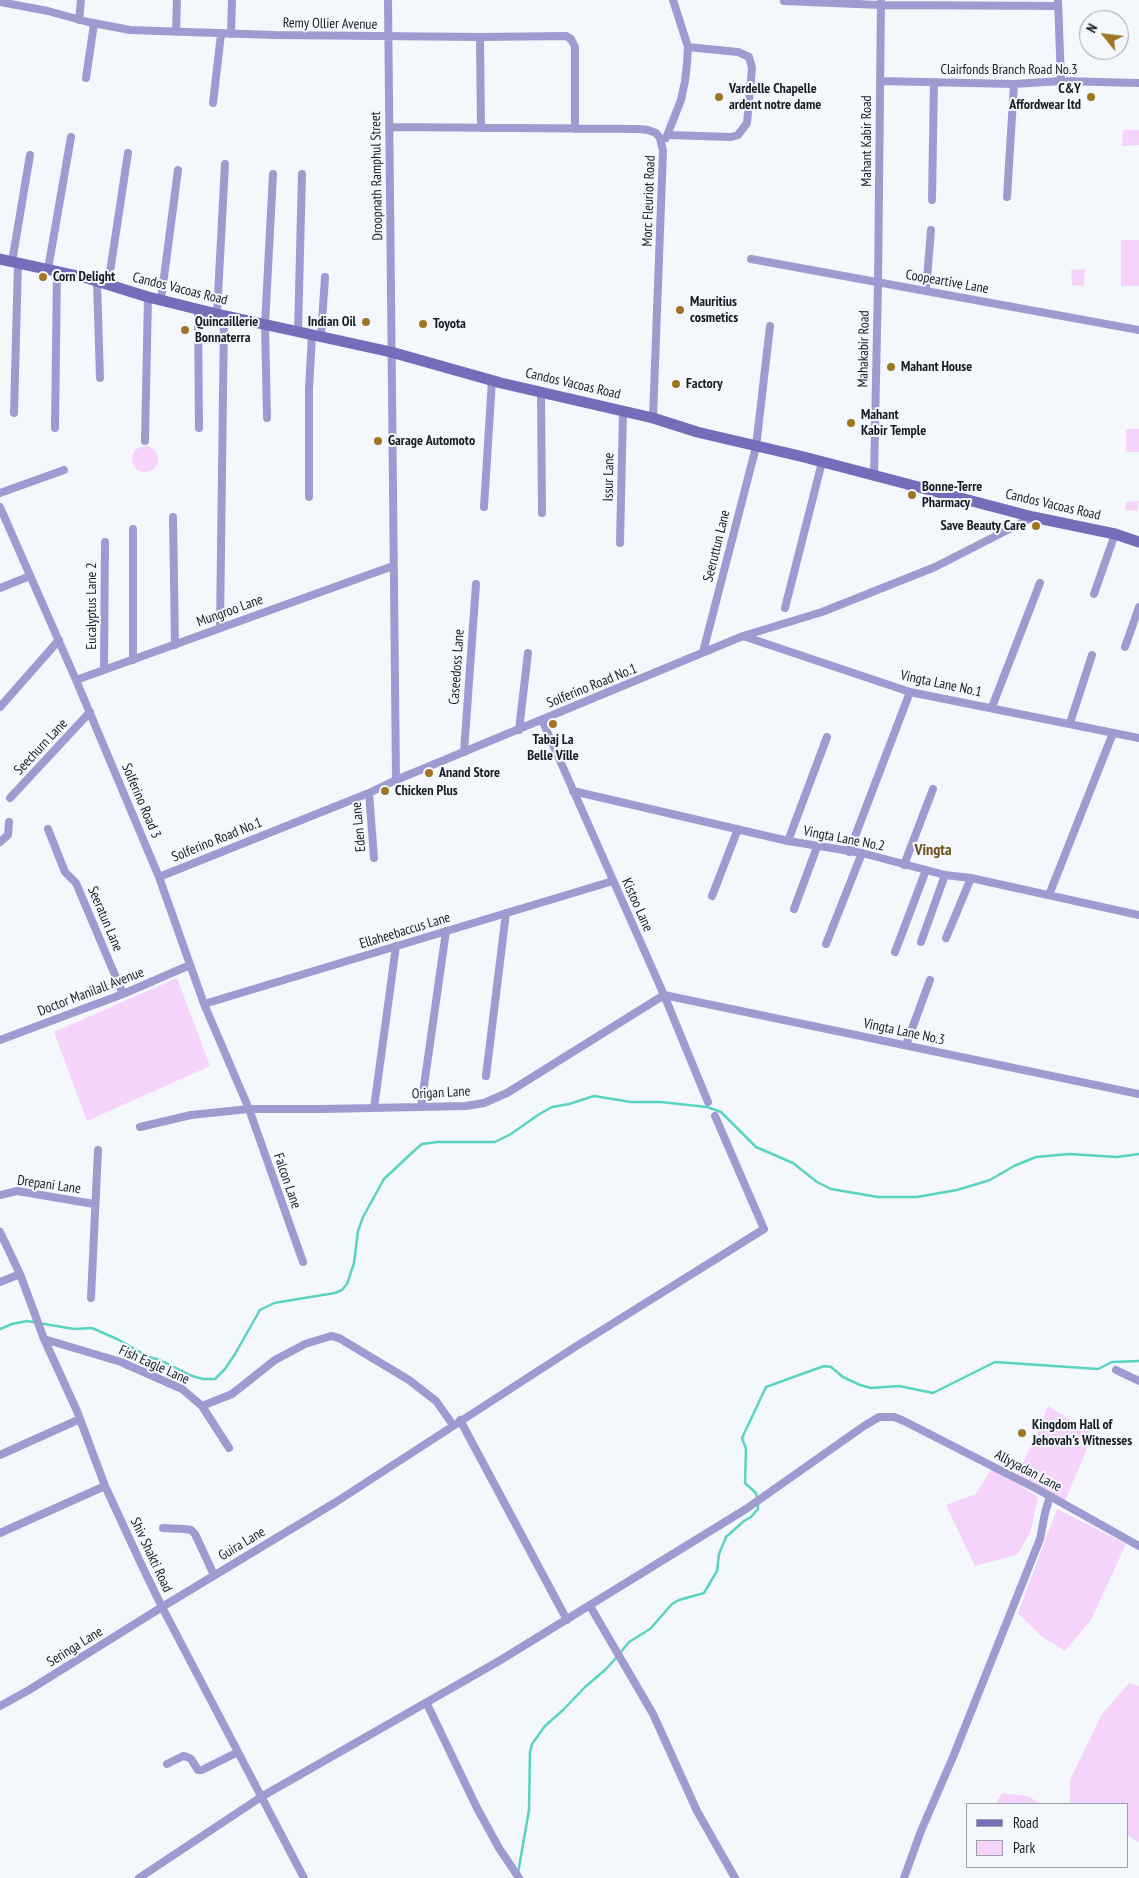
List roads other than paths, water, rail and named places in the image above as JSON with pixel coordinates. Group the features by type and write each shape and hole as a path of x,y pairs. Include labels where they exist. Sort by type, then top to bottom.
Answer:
{"main road":[{"name":"Candos Vacoas Road","path":"0,259 52,270 220,315 391,352 541,393 653,418 697,432 822,462 1033,517 1115,534 1139,542"}],"street":[{"path":"79,20 81,0"},
{"path":"176,32 177,0"},
{"path":"231,34 232,0"},
{"name":"Droopnath Ramphul Street","path":"388,0 396,780"},
{"path":"662,144 668,135 686,81 688,48 673,0"},
{"path":"784,1 1058,3 1061,81"},
{"name":"Remy Ollier Avenue","path":"0,2 12,2 94,24 130,30 221,34 388,37 480,37 560,34 571,39 575,47 575,129"},
{"name":"Mahant Kabir Road","path":"878,282 881,2"},
{"path":"86,78 94,24"},
{"path":"213,103 221,34"},
{"path":"480,37 481,128"},
{"path":"668,135 738,135 747,123 752,68 749,57 738,52 688,48"},
{"name":"Clairfonds Branch Road No.3","path":"880,81 1014,84 1061,81 1139,83"},
{"path":"932,200 934,82"},
{"path":"1007,197 1014,84"},
{"name":"Morc Fleuriot Road","path":"389,127 648,130 656,133 662,144 663,161 653,418"},
{"path":"55,428 52,270 71,138"},
{"path":"100,378 103,283 128,153"},
{"path":"14,413 15,262 30,155"},
{"path":"220,628 220,315 225,164"},
{"path":"161,300 178,170"},
{"path":"267,418 266,325 273,174"},
{"path":"298,332 302,174"},
{"path":"926,290 932,230"},
{"name":"Coopeartive Lane","path":"751,258 1139,330"},
{"path":"309,497 309,389 326,277"},
{"name":"Mahakabir Road","path":"874,476 878,282"},
{"path":"145,441 148,297"},
{"path":"198,309 199,428"},
{"name":"Seeruttun Lane","path":"703,652 756,447 770,326"},
{"path":"484,507 492,380"},
{"path":"541,393 542,513"},
{"name":"Issur Lane","path":"620,543 623,411"},
{"path":"785,608 822,462"},
{"path":"0,494 64,470"},
{"name":"Solferino Road 3","path":"0,507 90,712 159,877 204,1004 249,1109"},
{"path":"173,517 175,645"},
{"name":"Solferino Road No.1","path":"159,877 368,794 396,780 743,636 822,612 935,567 1033,517"},
{"path":"133,529 133,660"},
{"path":"1094,594 1115,534"},
{"name":"Eucalyptus Lane 2","path":"104,670 105,542"},
{"name":"Mungroo Lane","path":"76,680 393,566"},
{"path":"0,588 30,576"},
{"path":"992,707 1040,583"},
{"name":"Caseedoss Lane","path":"464,752 476,584"},
{"path":"1125,647 1139,607"},
{"name":"Vingta Lane No.1","path":"743,636 910,692 1139,738"},
{"path":"0,707 59,640"},
{"path":"519,730 528,653"},
{"path":"1070,724 1092,655"},
{"path":"849,852 910,692"},
{"name":"Seechurn Lane","path":"10,798 90,712"},
{"name":"Kistoo Lane","path":"542,720 664,995 708,1102"},
{"path":"1049,895 1113,732"},
{"path":"788,841 827,736"},
{"path":"904,865 933,789"},
{"name":"Vingta Lane No.2","path":"573,791 788,841 862,853 945,875 971,878 1139,915"},
{"name":"Eden Lane","path":"368,794 374,858"},
{"path":"0,842 8,835 9,822"},
{"name":"Seeratun Lane","path":"48,829 65,872 76,883 123,994"},
{"path":"712,896 738,829"},
{"path":"794,909 817,847"},
{"path":"826,944 862,853"},
{"path":"895,952 926,870"},
{"path":"921,942 945,875"},
{"path":"946,938 971,878"},
{"name":"Ellaheebaccus Lane","path":"204,1004 613,881"},
{"path":"486,1076 506,913"},
{"path":"421,1107 446,931"},
{"path":"374,1108 396,946"},
{"name":"Doctor Manilall Avenue","path":"0,1040 123,994 190,965"},
{"path":"906,1045 930,980"},
{"name":"Vingta Lane No.3","path":"664,995 1139,1094"},
{"name":"Origan Lane","path":"140,1127 191,1115 249,1109 466,1106 484,1103 507,1093 664,995"},
{"name":"Falcon Lane","path":"249,1109 303,1262"},
{"name":"Guira Lane","path":"162,1607 336,1502 460,1420 764,1229 715,1116"},
{"path":"90,1298 98,1150"},
{"name":"Drepani Lane","path":"0,1195 17,1191 94,1204"},
{"name":"Shiv Shakti Road","path":"0,1232 20,1274 40,1330 80,1419 105,1486 162,1607 304,1878"},
{"path":"0,1282 20,1274"},
{"path":"202,1406 232,1394 275,1360 305,1344 331,1336 339,1338 409,1380 436,1401 453,1425"},
{"name":"Fish Eagle Lane","path":"44,1339 121,1362 182,1389 202,1406 229,1448"},
{"path":"1116,1370 1139,1381"},
{"name":"Allyyadan Lane","path":"139,1878 261,1797 427,1704 746,1509 879,1417 894,1417 904,1421 1050,1496 1139,1546"},
{"path":"0,1455 80,1419"},
{"path":"460,1420 567,1620"},
{"path":"0,1533 105,1486"},
{"path":"904,1878 921,1831 953,1757 1040,1539 1050,1496"},
{"path":"163,1528 191,1530 195,1534 214,1575"},
{"path":"590,1606 653,1714 698,1810 735,1878"},
{"name":"Seringa Lane","path":"0,1706 30,1690 162,1607"},
{"path":"427,1704 477,1808 499,1848 519,1878"},
{"path":"167,1764 183,1756 191,1759 198,1770 202,1770 238,1752"}],"waterway":[{"path":"0,1329 27,1321 74,1329 92,1328 192,1376 203,1379 215,1379 225,1369 235,1354 260,1310 274,1303 335,1293 342,1290 347,1284 354,1263 358,1231 363,1217 384,1179 422,1144 437,1142 495,1142 511,1134 552,1107 594,1096 631,1102 661,1102 707,1107 721,1112 756,1147 793,1163 817,1182 831,1189 878,1197 917,1197 957,1190 990,1180 1014,1166 1036,1157 1069,1154 1117,1157 1139,1154"},
{"path":"757,1499 756,1493 745,1483 746,1449 742,1438 766,1387 824,1366 831,1367 843,1377 871,1388 899,1386 933,1393 995,1362 1098,1369 1112,1362 1139,1361"},
{"path":"620,1653 629,1642 650,1629 672,1604 679,1600 704,1593 717,1571 719,1554 726,1537 751,1517 758,1509 758,1504"},
{"path":"518,1873 529,1810 530,1752 532,1744 545,1726 617,1657"}],"place":[{"name":"Vardelle Chapelle ardent notre dame","path":"719,97"},
{"name":"C&Y Affordwear ltd","path":"1091,97"},
{"name":"Corn Delight","path":"43,277"},
{"name":"Mauritius cosmetics","path":"680,310"},
{"name":"Indian Oil","path":"366,322"},
{"name":"Toyota","path":"423,324"},
{"name":"Quincaillerie Bonnaterra","path":"185,330"},
{"name":"Mahant House","path":"891,367"},
{"name":"Factory","path":"676,384"},
{"name":"Mahant Kabir Temple","path":"851,423"},
{"name":"Garage Automoto","path":"378,441"},
{"name":"Bonne-Terre Pharmacy","path":"912,495"},
{"name":"Save Beauty Care","path":"1036,526"},
{"name":"Tabaj La Belle Ville","path":"553,724"},
{"name":"Anand Store","path":"429,773"},
{"name":"Chicken Plus","path":"385,791"},
{"name":"Kingdom Hall of Jehovah's Witnesses","path":"1022,1433"}],"district":[{"name":"Vingta","path":"933,850"}]}
